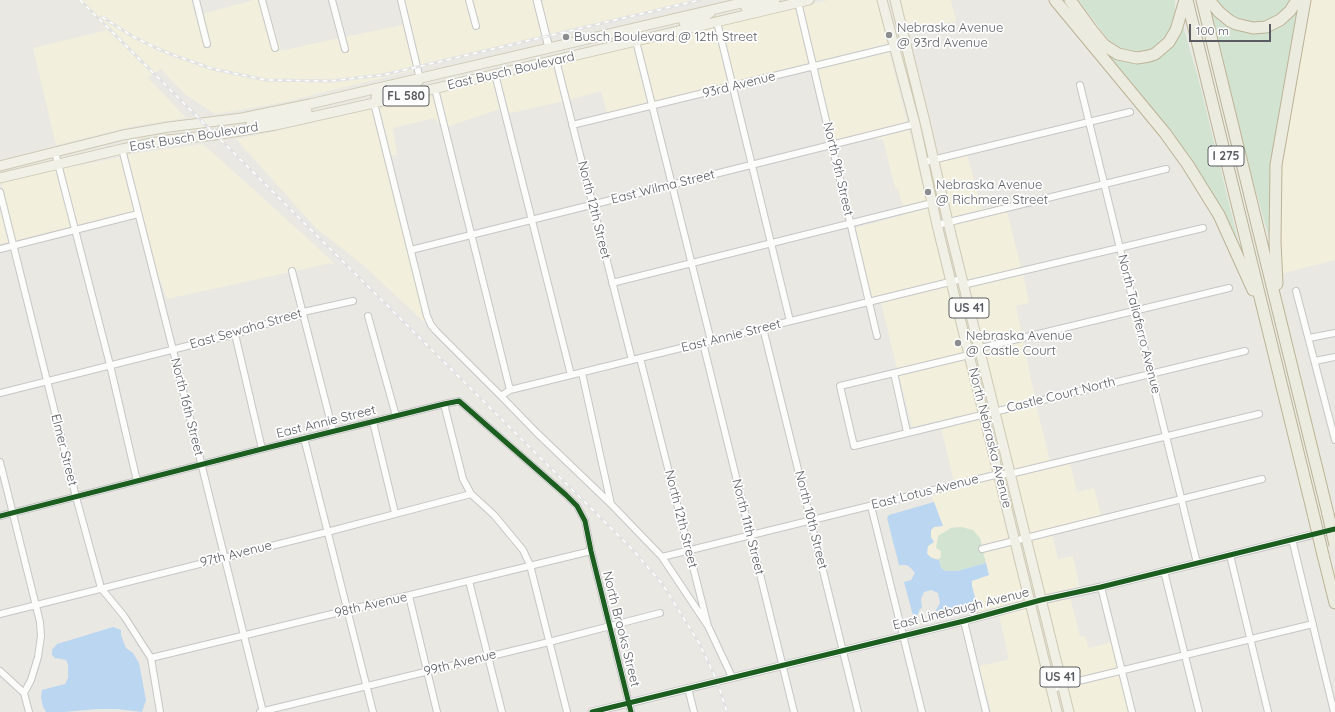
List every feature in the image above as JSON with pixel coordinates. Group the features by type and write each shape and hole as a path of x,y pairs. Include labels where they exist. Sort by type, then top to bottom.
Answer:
{"highway":[{"path":"1055,0 1165,133 1192,170 1222,221 1264,312"},
{"path":"1070,0 1104,45 1118,54 1137,58 1155,54 1169,42 1176,30 1186,0"},
{"name":"I 275","path":"1186,0 1335,603"},
{"name":"I 275","path":"1202,0 1335,545"},
{"path":"1209,0 1218,12 1230,21 1253,28 1266,27 1280,20 1293,7 1297,0"},
{"path":"1278,310 1275,242 1276,165 1305,0"}],"main road":[{"name":"East Busch Boulevard","path":"0,166 123,135 242,118 321,102 754,0"},
{"path":"717,22 729,12 775,0"},
{"name":"East Busch Boulevard","path":"0,178 122,149 167,140 276,125 435,89 809,0"},
{"name":"North Nebraska Avenue","path":"882,0 915,124 937,225 1057,712"},
{"name":"North Nebraska Avenue","path":"895,0 962,282 1069,712"},
{"path":"641,40 656,30 700,19 713,10"},
{"path":"556,60 571,49 602,42 621,32"},
{"path":"495,74 497,69 501,67 531,60 540,56 549,48"},
{"path":"435,89 440,82 487,69 503,59"},
{"path":"374,103 373,100 375,97 411,88 420,79"},
{"path":"904,83 909,86 917,107 922,110"},
{"path":"244,130 246,125 252,123 312,110 321,102"},
{"path":"136,146 142,140 180,132 183,126"}],"street":[{"path":"196,0 207,44"},
{"path":"262,0 275,48"},
{"path":"332,0 344,49"},
{"path":"401,0 420,79"},
{"path":"469,0 476,26"},
{"path":"537,0 549,48"},
{"name":"North 9th Street","path":"798,2 877,336"},
{"path":"717,22 790,321"},
{"path":"641,40 652,106 711,341"},
{"name":"93rd Avenue","path":"572,124 732,87 905,44"},
{"name":"North 12th Street","path":"556,60 632,360"},
{"path":"495,74 571,375"},
{"name":"North Taliaferro Avenue","path":"1080,85 1197,563"},
{"path":"435,89 510,390"},
{"path":"374,103 427,316 436,332 537,433 611,504 662,557 708,626"},
{"path":"924,162 1130,112"},
{"name":"East Wilma Street","path":"411,250 832,146 915,124"},
{"name":"North 16th Street","path":"122,149 173,350 261,712"},
{"path":"55,152 110,365 137,480"},
{"path":"937,225 1166,169"},
{"name":"Elmer Street","path":"0,192 12,246 76,497 101,588 124,616 151,658 160,712"},
{"path":"612,283 932,203"},
{"path":"0,249 138,214"},
{"name":"East Annie Street","path":"501,396 510,390 951,281 962,282 1120,248 1203,228"},
{"path":"292,271 333,431"},
{"path":"907,432 894,373 969,353 979,348 1229,288"},
{"path":"1296,291 1335,440"},
{"name":"East Sewaha Street","path":"0,393 235,334 303,312 353,301"},
{"path":"368,316 396,416"},
{"name":"North 10th Street","path":"763,328 858,712"},
{"path":"1309,338 1335,333"},
{"path":"235,334 262,449"},
{"name":"North 11th Street","path":"703,343 794,712"},
{"name":"Castle Court North","path":"894,373 840,386 854,446 1245,350"},
{"path":"1315,361 1335,357"},
{"name":"North 12th Street","path":"640,358 708,626 732,677"},
{"path":"582,373 611,504"},
{"name":"East Annie Street","path":"0,516 304,438 460,401 577,506 585,521 591,551"},
{"path":"444,404 463,479 471,494 494,515 523,550 530,565 567,712"},
{"name":"East Lotus Avenue","path":"662,557 999,474 1010,474 1260,414"},
{"path":"373,422 395,513"},
{"path":"304,438 348,610 372,712"},
{"path":"0,462 40,622 41,636 38,657 31,680 24,693"},
{"path":"982,549 1262,479"},
{"name":"97th Avenue","path":"0,614 327,532 471,494"},
{"path":"871,506 922,712"},
{"name":"East Linebaugh Avenue","path":"592,712 964,621 1041,600 1101,587 1335,529"},
{"path":"1292,540 1334,712"},
{"name":"98th Avenue","path":"151,658 591,551"},
{"name":"North Brooks Street","path":"591,551 631,712"},
{"path":"1230,555 1268,712"},
{"path":"1164,571 1199,712"},
{"path":"469,581 502,712"},
{"path":"1101,587 1132,712"},
{"path":"408,596 437,712"},
{"name":"99th Avenue","path":"261,712 549,642 660,613"},
{"path":"964,621 986,712"},
{"path":"1052,690 1062,685 1313,624"},
{"path":"0,671 24,693 29,712"},
{"path":"688,688 694,712"}],"shaded area":[{"path":"78,0 192,0 205,47 210,46 202,14 254,0 260,0 273,52 278,50 266,0 281,51 339,38 343,53 348,51 344,37 403,25 398,0 415,70 280,103 215,114 186,95 161,69 148,78 186,118 133,126 56,145 33,48 107,30"},
{"path":"404,0 467,0 474,30 479,28 472,0 534,0 544,38 421,68"},
{"path":"547,0 698,0 550,37 540,2"},
{"path":"828,0 877,0 888,45 815,63 801,6"},
{"path":"899,0 951,0 956,21 906,32"},
{"path":"1308,0 1335,0 1335,260 1280,274 1279,166"},
{"path":"796,7 810,64 734,83 720,25"},
{"path":"715,26 729,84 654,102 640,44"},
{"path":"635,45 649,104 607,113 601,91 569,100 560,63"},
{"path":"889,51 907,123 835,142 817,69"},
{"path":"555,65 564,101 507,114 499,78"},
{"path":"493,80 500,109 447,127 439,93"},
{"path":"434,94 442,127 434,118 393,128 397,155 390,156 378,108"},
{"path":"372,109 425,323 363,265 315,227 236,139"},
{"path":"909,129 926,201 903,207 898,189 895,188 883,139 878,140 876,138"},
{"path":"203,144 336,265 331,263 295,271 294,267 289,269 290,272 167,299 154,264 126,155"},
{"path":"967,154 982,209 1006,203 1006,205 951,218 937,162"},
{"path":"121,157 134,212 77,226 62,169"},
{"path":"57,170 72,228 14,241 1,183"},
{"path":"0,204 9,242 0,245"},
{"path":"928,208 945,280 871,298 855,228 903,215 905,213"},
{"path":"1007,211 1021,268 966,281 952,224"},
{"path":"1023,274 1029,303 1016,306 1022,335 981,345 968,287"},
{"path":"947,286 963,353 897,369 881,302"},
{"path":"1023,341 1035,398 997,408 983,351"},
{"path":"965,359 978,412 912,427 899,375"},
{"path":"1036,405 1050,461 1012,470 998,414"},
{"path":"979,418 992,472 954,482 941,427"},
{"path":"1070,463 1077,492 1094,488 1101,516 1028,534 1013,477"},
{"path":"994,478 1009,539 982,546 980,538 961,527 951,528 938,536 941,557 935,559 929,556 927,553 928,546 933,543 931,530 934,527 942,525 931,494"},
{"path":"1052,535 1058,559 1073,556 1080,589 1043,597 1029,540"},
{"path":"1010,545 1024,601 979,614 972,581 989,575 983,552"},
{"path":"1070,597 1080,637 1085,636 1089,648 1112,642 1118,669 1064,681 1044,603"},
{"path":"1026,608 1051,712 991,712 979,666 1007,660 1006,645 999,615"},
{"path":"1120,675 1129,712 1072,712 1066,688"}],"green space":[{"path":"1078,0 1175,0 1174,23 1166,39 1150,52 1143,54 1121,50 1113,45"},
{"path":"1214,0 1292,0 1282,13 1265,22 1254,23 1236,20"},
{"path":"1301,0 1280,125 1272,248 1252,178 1209,7 1261,30"},
{"path":"1182,22 1201,89 1241,253 1104,51 1114,57 1143,60"},
{"path":"961,527 973,530 980,538 982,546 979,546 980,552 983,552 986,563 957,571 946,571 941,568 938,559 941,557 941,551 936,548 938,536 951,528"}],"water":[{"path":"934,502 943,526 934,527 931,530 931,537 934,542 928,546 927,553 929,556 939,560 941,568 946,571 957,571 986,563 989,575 972,581 976,601 966,608 937,614 936,610 940,603 938,593 931,590 924,592 921,599 922,608 914,619 904,582 911,580 915,573 906,565 899,565 887,518 889,515"},
{"path":"113,627 121,630 121,635 126,648 133,653 139,663 146,700 142,712 117,709 98,709 46,712 43,707 41,697 42,690 65,684 68,678 68,664 66,660 55,658 52,655 52,650 57,644"}],"railway":[{"path":"80,0 633,550 663,585 699,643 717,681 727,712"},
{"path":"102,17 132,36 154,47 213,69 266,80 330,81 383,75 700,0"}],"cycle path":[{"path":"0,516 262,449 459,401 577,506 585,521 631,712"},
{"path":"592,712 964,621 1041,600 1101,587 1335,529"}],"place":[{"name":"Nebraska Avenue @ 93rd Avenue","path":"889,35"},
{"name":"Busch Boulevard @ 12th Street","path":"566,37"},
{"name":"Nebraska Avenue @ Richmere Street","path":"928,192"},
{"name":"Nebraska Avenue @ Castle Court","path":"958,343"}]}
